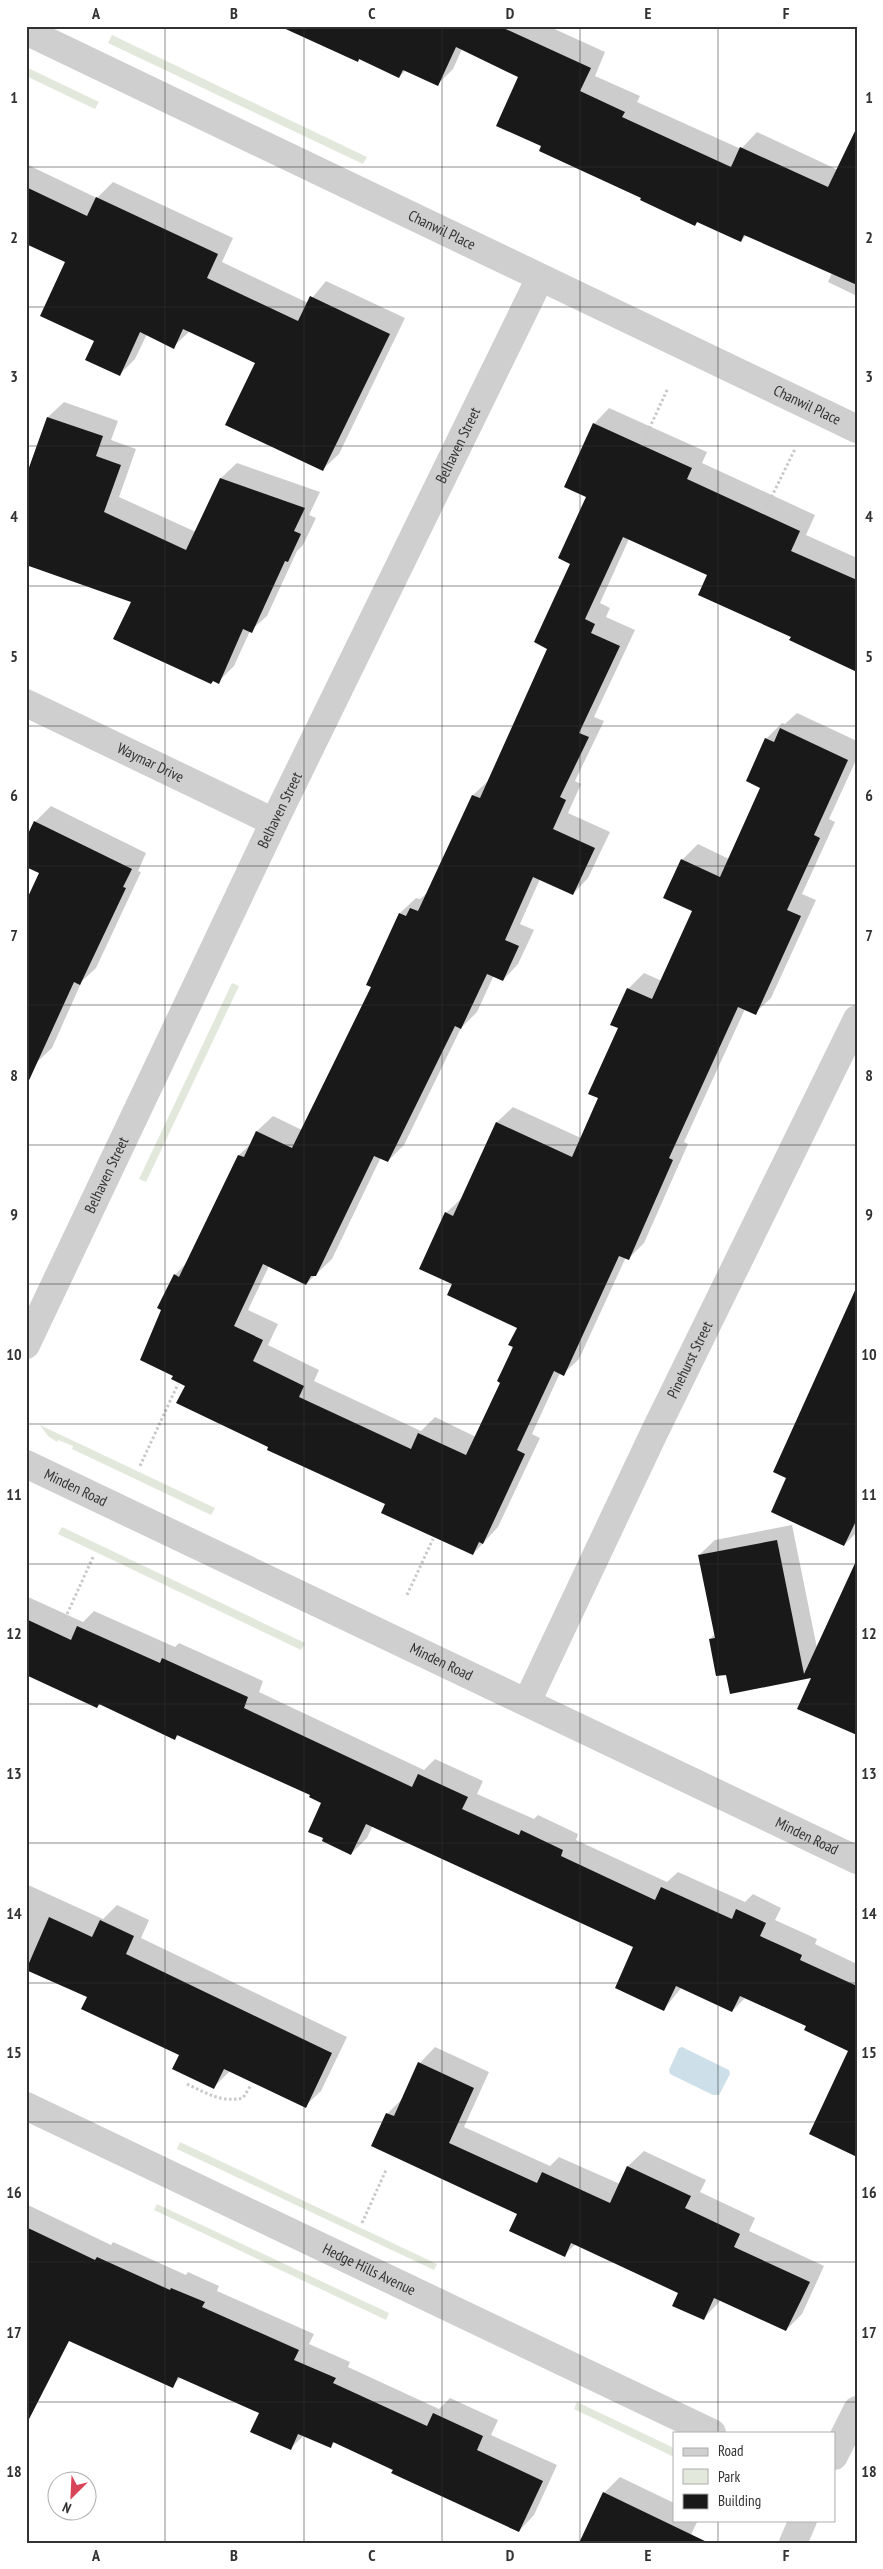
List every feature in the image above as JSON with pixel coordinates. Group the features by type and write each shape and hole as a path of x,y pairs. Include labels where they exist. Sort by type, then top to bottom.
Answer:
{"street":[{"name":"Chanwil Place","path":"26,31 857,429"},
{"name":"Belhaven Street","path":"26,1345 212,957 274,822 540,278"},
{"name":"Waymar Drive","path":"26,702 274,822"},
{"name":"Pinehurst Street","path":"527,1702 654,1433 857,1019"},
{"name":"Minden Road","path":"26,1464 857,1860"},
{"name":"Hedge Hills Avenue","path":"26,2106 710,2432"},
{"path":"836,2452 857,2410"},
{"path":"793,2543 802,2522"}],"path":[{"path":"643,442 668,388"},
{"path":"767,506 795,449"},
{"path":"140,1466 178,1384"},
{"path":"407,1595 433,1539"},
{"path":"63,1623 93,1557"},
{"path":"187,2084 221,2100 232,2101 242,2098 251,2085"},
{"path":"362,2223 386,2170"}],"green space":[{"path":"112,35 367,157 363,164 108,43"},
{"path":"26,67 99,102 95,109 26,76"},
{"path":"232,983 239,986 146,1182 139,1179"},
{"path":"40,1425 215,1508 211,1515 72,1449 73,1446 58,1440 57,1442 48,1436"},
{"path":"62,1527 305,1643 301,1650 58,1534"},
{"path":"180,2142 437,2264 434,2270 177,2149"},
{"path":"157,2204 389,2313 386,2320 154,2210"},
{"path":"577,2402 673,2448 673,2457 574,2409"}],"shaded area":[{"path":"682,2047 729,2070 730,2074 719,2095 713,2095 670,2074 669,2070 679,2048"}],"building":[{"path":"279,26 499,26 591,68 580,91 625,112 622,117 731,167 740,147 828,187 857,127 857,285 744,235 741,242 697,222 695,226 640,200 641,198 539,151 541,146 496,126 518,77 456,47 438,86 403,70 399,78 359,59 358,62"},
{"path":"26,187 87,216 96,197 218,254 207,278 298,321 310,296 390,334 323,471 225,425 255,363 183,329 174,349 140,332 120,376 85,360 94,341 40,316 65,262 26,244"},
{"path":"47,417 103,436 96,456 121,465 104,512 186,550 220,478 305,508 294,531 301,534 288,562 285,561 252,633 243,629 219,684 213,681 211,684 113,639 131,602 26,565 26,476"},
{"path":"593,423 692,468 687,479 800,531 791,551 857,580 857,672 789,640 791,637 698,595 707,575 623,537 585,619 595,624 591,633 620,646 579,733 589,737 560,797 566,800 553,829 595,848 573,895 533,877 505,940 519,946 503,981 487,974 461,1029 455,1026 388,1162 374,1156 316,1276 311,1276 306,1285 263,1264 234,1326 263,1340 253,1361 304,1386 299,1397 411,1449 418,1433 466,1455 500,1383 497,1381 513,1347 508,1345 517,1328 447,1295 452,1284 419,1269 445,1212 453,1216 496,1122 572,1157 598,1098 588,1094 618,1028 610,1025 627,988 652,999 692,911 663,898 681,859 720,877 760,788 746,781 765,738 774,742 780,728 848,760 814,835 820,838 787,910 801,916 756,1015 738,1007 669,1158 673,1160 629,1260 619,1256 564,1376 554,1371 517,1450 525,1454 483,1544 479,1542 473,1555 381,1513 385,1504 267,1450 268,1447 176,1403 185,1386 171,1379 173,1376 140,1360 161,1310 157,1308 174,1274 179,1277 238,1155 244,1157 256,1131 292,1148 371,987 366,985 399,913 406,916 410,908 418,911 472,795 480,798 547,649 534,642 570,564 558,558 586,497 564,487"},
{"path":"34,821 132,869 123,887 126,888 80,985 74,982 26,1087 26,901 39,873 26,867 26,838"},
{"path":"857,1286 857,1519 844,1546 771,1512 786,1478 773,1472"},
{"path":"777,1540 804,1674 857,1559 857,1735 797,1709 811,1678 730,1694 726,1675 716,1676 709,1639 715,1638 698,1555"},
{"path":"26,1619 71,1640 77,1626 160,1663 162,1658 248,1697 244,1708 412,1787 418,1774 468,1797 462,1809 519,1835 521,1830 563,1850 561,1856 655,1900 661,1887 732,1919 736,1909 766,1923 760,1936 802,1955 800,1960 857,1986 857,2157 809,2134 848,2051 804,2030 806,2026 740,1996 732,2012 676,1986 664,2011 615,1988 633,1947 366,1824 351,1855 322,1841 323,1838 308,1832 321,1803 309,1797 310,1795 177,1735 175,1740 99,1704 97,1708 26,1675"},
{"path":"49,1917 92,1937 100,1920 134,1936 126,1954 332,2053 306,2108 224,2069 214,2089 172,2069 179,2055 81,2009 87,1997 26,1970"},
{"path":"418,2062 474,2088 449,2143 537,2183 542,2172 610,2203 627,2166 691,2196 685,2208 740,2234 734,2247 810,2282 786,2331 714,2298 704,2320 672,2306 678,2293 571,2243 565,2257 509,2231 517,2214 371,2146 386,2113 394,2116"},
{"path":"26,2227 95,2260 97,2257 170,2290 171,2288 205,2302 202,2307 299,2350 294,2360 336,2378 333,2383 427,2426 433,2413 483,2436 477,2450 543,2481 519,2532 391,2473 393,2470 333,2442 331,2448 298,2434 291,2450 250,2432 259,2413 178,2377 173,2388 69,2341 26,2425"},
{"path":"603,2492 630,2505 709,2543 579,2543"}]}
